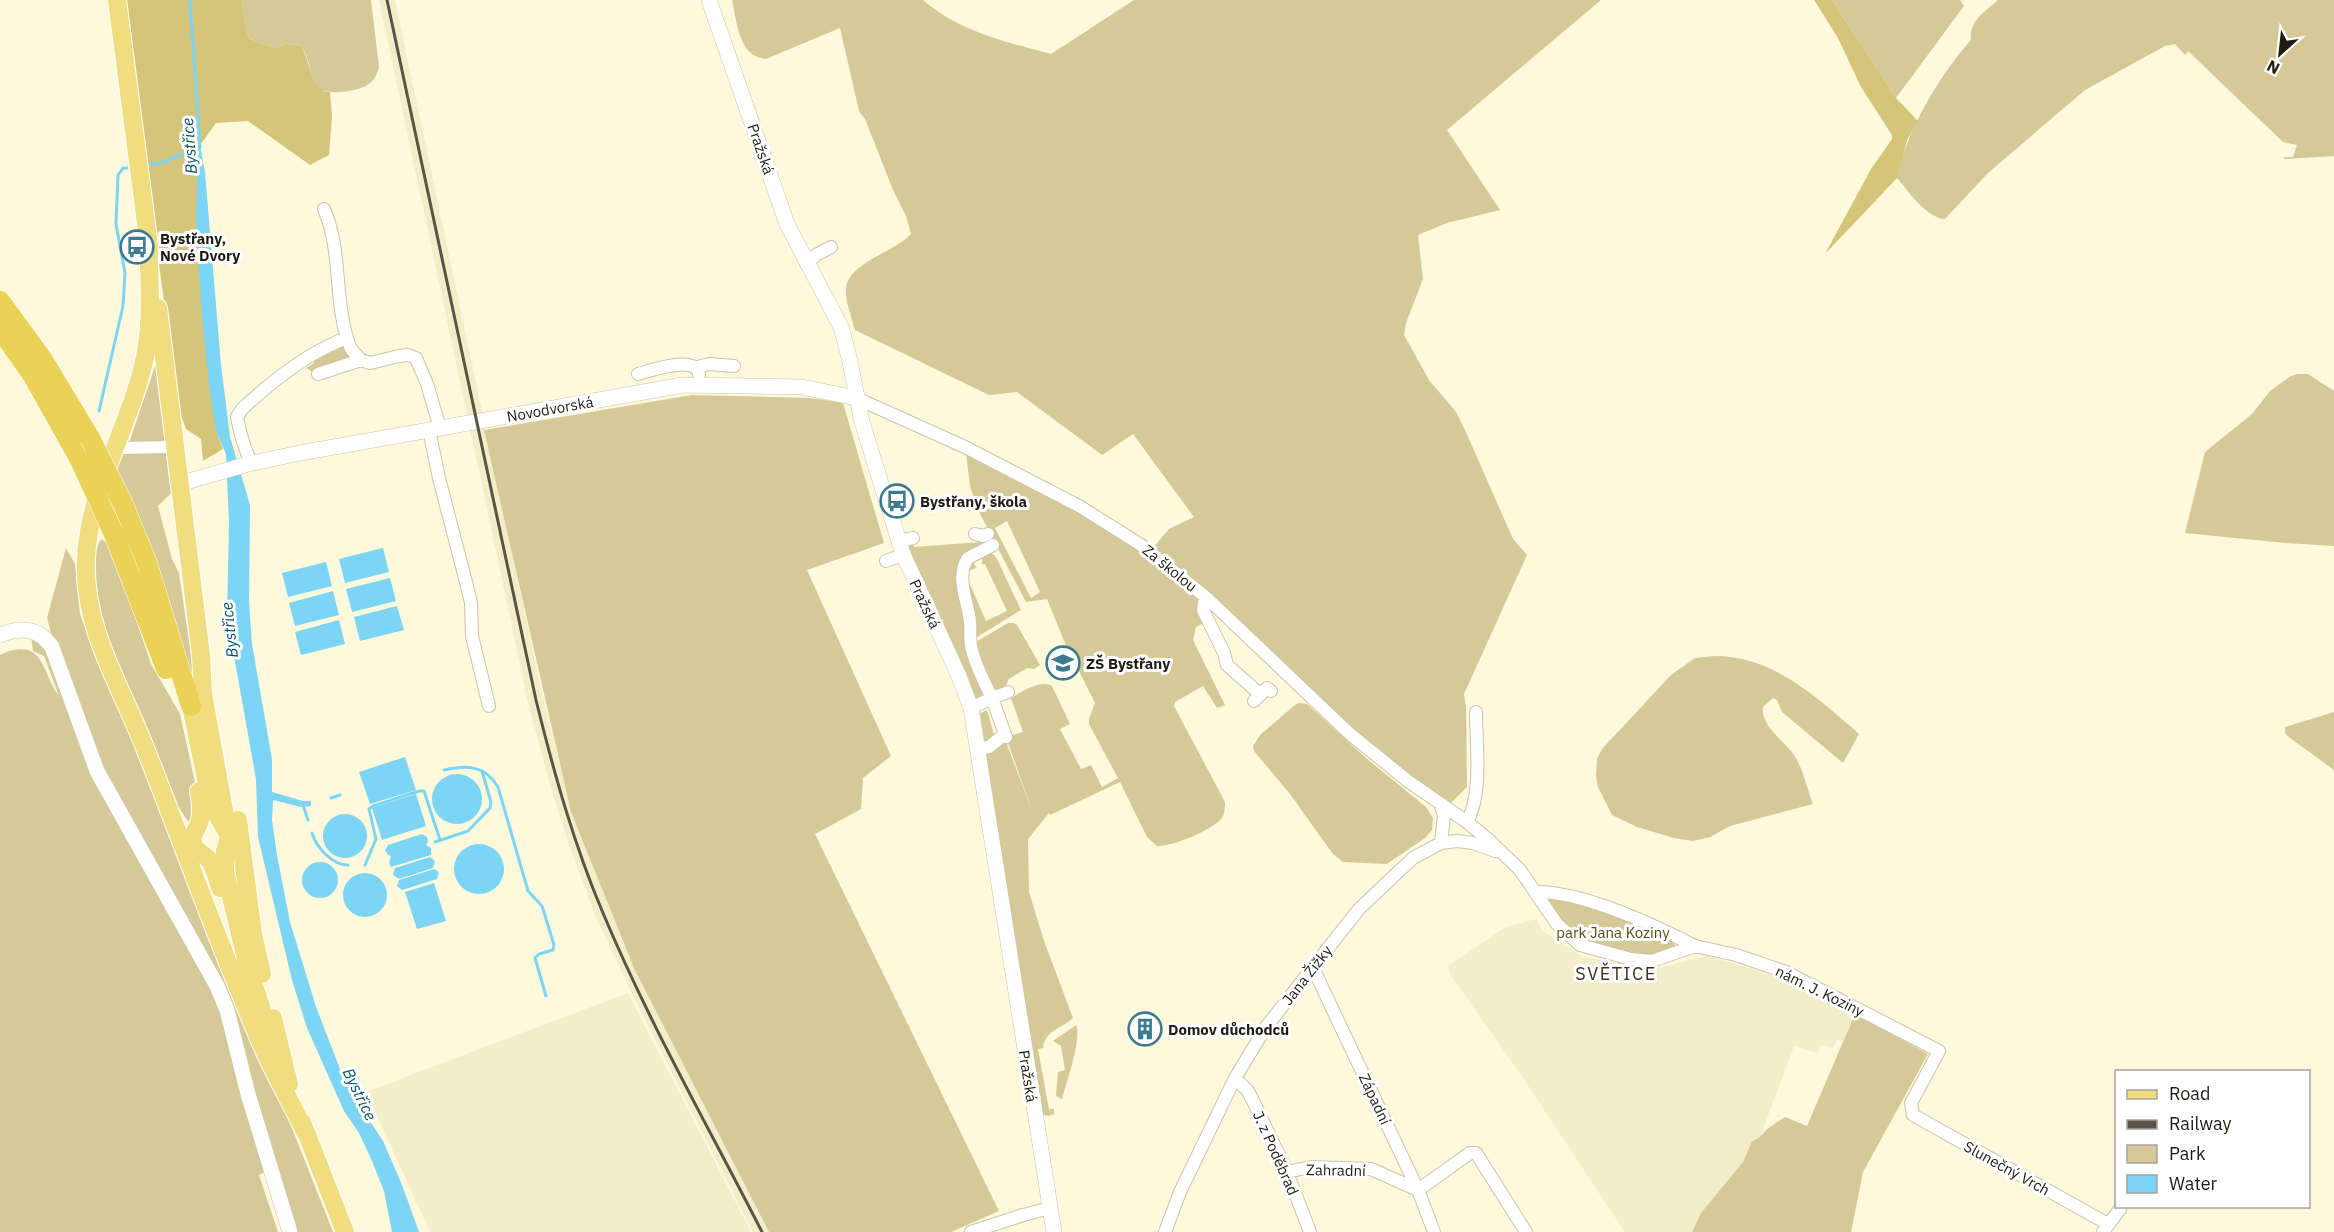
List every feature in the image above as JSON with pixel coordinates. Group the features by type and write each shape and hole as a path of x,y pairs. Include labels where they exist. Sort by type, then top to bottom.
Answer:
{"highway":[{"path":"0,301 44,360 90,438 123,504 147,563 187,708"},
{"path":"0,329 33,376 80,460 187,708"}],"main road":[{"path":"117,0 148,243 155,280 201,656 203,694 224,828"},
{"path":"148,243 150,298 147,350 90,529 86,546 86,580 89,604 102,652 144,745 181,818 197,829"},
{"path":"201,656 236,808 255,946 286,1085"},
{"path":"187,708 209,798 230,840 225,851 225,872 248,968 286,1085"},
{"path":"187,708 201,812 195,847 207,857 216,875 249,992 345,1232"},
{"path":"144,745 252,1022 286,1085"},
{"path":"197,829 212,820 224,828"},
{"path":"207,857 218,856 225,851"}],"street":[{"name":"Pražská","path":"709,0 787,224 841,327 856,398 905,545 971,708 1054,1232"},
{"path":"324,209 332,228 339,301 346,338 351,350 361,360 370,363 408,355 416,358 427,384 435,429 439,478 469,594 472,636 489,706"},
{"path":"806,264 816,255 831,247"},
{"path":"248,464 237,417 242,409 297,365 330,344 346,338"},
{"path":"318,374 361,360"},
{"path":"638,374 692,364 699,377"},
{"path":"699,377 700,365 734,366"},
{"name":"Novodvorská","path":"179,484 248,464 683,386 699,377 802,387 856,398"},
{"name":"Za školou","path":"856,398 965,447 1079,507 1141,545 1208,599 1350,734 1408,781 1467,822 1507,858"},
{"path":"115,448 174,447"},
{"path":"977,567 977,560 985,540 968,558 962,573 972,651 1005,736 989,747 978,749"},
{"path":"886,561 905,545"},
{"path":"1208,599 1203,604 1203,610 1224,653 1227,665 1262,695"},
{"path":"0,635 17,630 34,630 52,647 97,771 217,986 227,1010 245,1085 290,1232"},
{"path":"971,708 1008,692"},
{"path":"1467,822 1472,812 1476,786 1476,712"},
{"path":"1440,803 1444,815 1441,843"},
{"name":"Jana Žižky","path":"1165,1232 1180,1192 1235,1078 1266,1027 1359,909 1413,858 1441,843 1457,841 1473,843 1487,847 1507,858"},
{"path":"1507,858 1520,870 1557,924 1571,939 1593,950 1631,959 1652,960 1695,946"},
{"name":"nám. J. Koziny","path":"1535,892 1579,900 1626,914 1695,946 1776,968 1939,1051 1910,1106"},
{"name":"Západní","path":"1313,968 1418,1190 1434,1232"},
{"name":"J. z Poděbrad","path":"1235,1078 1248,1090 1287,1172 1310,1232"},
{"name":"Slunečný Vrch","path":"1910,1106 1913,1114 1919,1119 2106,1228"},
{"path":"1418,1190 1470,1153 1476,1153 1526,1232"},
{"name":"Zahradní","path":"1287,1172 1311,1167 1371,1169 1418,1190"},
{"path":"971,1232 1050,1208"},
{"path":"2106,1228 2120,1209"}],"shaded area":[{"path":"127,0 242,0 250,39 276,48 286,43 301,46 315,81 324,91 330,92 332,117 329,155 310,165 248,121 216,123 198,148 216,431 223,449 203,461 201,439 186,429 179,410 147,177"},
{"path":"379,0 395,0 543,699 564,781 583,840 618,929 770,1232 753,1232 636,1002 595,915 569,845 528,702"},
{"path":"1814,0 1832,0 1896,98 1918,121 1907,140 1897,178 1825,254 1871,169 1892,139 1892,135 1861,87 1838,38"},
{"path":"1536,919 1543,931 1583,957 1655,969 1707,956 1774,975 1855,1014 1843,1041 1837,1040 1833,1048 1821,1045 1818,1053 1794,1046 1760,1137 1752,1141 1743,1162 1701,1213 1692,1232 1625,1232 1519,1072 1450,974 1448,966 1506,927"},
{"path":"628,993 751,1232 430,1232 366,1092"}],"green space":[{"path":"242,0 371,0 379,67 375,78 366,86 355,90 333,92 321,89 314,81 301,46 286,43 276,48 250,39"},
{"path":"732,0 923,0 951,20 967,28 1051,54 1134,0 1601,0 1447,130 1500,210 1447,223 1418,235 1423,279 1406,323 1404,335 1429,380 1456,412 1513,539 1527,555 1464,694 1467,787 1448,806 1354,732 1153,548 1169,529 1194,517 1133,434 1102,455 1017,392 989,395 855,330 847,299 848,280 863,265 911,234 906,216 893,190 865,119 859,111 840,28 766,59 757,57 744,45 740,37"},
{"path":"1832,0 1960,0 1964,6 1896,98"},
{"path":"1998,0 2334,0 2334,156 2285,159 2283,157 2293,157 2297,145 2283,142 2188,51 2185,55 2175,44 2165,46 2085,90 1988,173 1945,219 1939,218 1925,209 1897,178 1901,161 1926,104 1948,69 1971,40 1975,22"},
{"path":"343,346 352,361 313,372 306,368 314,363 314,357"},
{"path":"156,363 166,434 162,444 129,443"},
{"path":"2297,374 2308,374 2334,391 2334,546 2185,533 2205,452 2252,414 2270,391"},
{"path":"692,395 811,398 843,403 884,543 807,570 891,756 863,778 861,809 815,834 999,1211 951,1232 769,1232 634,968 571,812 484,430"},
{"path":"124,452 166,454 171,493 158,506 172,559 179,573 203,737 150,544 117,468"},
{"path":"966,453 1079,506 1208,599 1204,623 1196,627 1193,640 1225,705 1217,708 1203,686 1175,702 1174,706 1225,802 1223,816 1215,824 1180,841 1157,846 1147,837 1120,782 1050,815 1049,813 1028,839 1029,892 1044,941 1073,1018 1050,1033 1043,1048 1038,1049 1049,1109 1054,1109 1054,1114 1049,1116 1039,1114 980,713 987,710 996,742 1005,739 1032,811 1006,737 1023,732 1011,698 1031,687 1042,684 1052,686 1070,724 1060,729 1081,769 1091,765 1102,787 1118,778 1089,724 1095,703 1070,647 1067,648 1047,599 1026,602 978,510 970,486","holes":["1007,521 1040,592 1031,598 995,528"]},
{"path":"101,539 109,544 117,563 151,664 180,714 196,787 197,818 190,824 169,788 131,705 108,646 94,586 94,560"},
{"path":"985,543 961,563 985,692 982,697 974,699 907,546"},
{"path":"66,548 75,564 80,614 98,662 161,799 261,1059 288,1118 333,1232 296,1232 229,1006 91,743 47,618"},
{"path":"987,552 993,554 997,559 1021,610 974,639 963,577 968,563 974,557 974,565 977,567 965,573 986,621 1007,611 985,564 982,564 982,558"},
{"path":"1008,623 1017,625 1040,665 1034,669 1027,668 1009,679 1004,689 993,692 974,643"},
{"path":"31,636 45,647 217,1001 241,1098 266,1171 259,1175 278,1232 0,1232 0,655 15,650 34,653 40,659 59,696 44,656 33,651"},
{"path":"1715,656 1756,663 1775,671 1827,706 1859,734 1843,763 1782,712 1777,700 1773,698 1763,707 1765,720 1797,760 1813,804 1730,826 1710,837 1693,841 1637,827 1612,815 1598,787 1596,777 1597,759 1602,749 1671,675 1695,658"},
{"path":"1299,703 1307,704 1366,758 1426,807 1433,818 1432,830 1425,838 1387,864 1343,862 1333,854 1290,794 1254,751 1253,746 1260,735"},
{"path":"2334,712 2334,770 2290,738 2285,733 2285,727"},
{"name":"park Jana Koziny","path":"1549,898 1598,910 1637,923 1668,938 1677,947 1646,956 1591,944 1575,936 1543,901"},
{"path":"1855,1014 1928,1054 1863,1172 1851,1232 1692,1232 1701,1213 1743,1162 1752,1141 1785,1117 1807,1126"},
{"path":"1076,1025 1077,1040 1062,1099 1056,1096 1058,1072 1065,1070 1061,1046 1053,1041"}],"water":[{"path":"200,146 205,172 221,365 230,437 250,505 249,602 252,644 272,759 272,792 311,801 311,806 301,807 273,800 272,820 290,922 316,1007 340,1069 383,1141 419,1232 392,1232 384,1191 372,1161 359,1133 344,1111 307,1028 292,980 258,837 256,779 227,617 229,524 226,454 216,431 201,304 196,221 198,148"},
{"path":"383,548 389,572 345,583 339,559"},
{"path":"326,562 332,586 288,597 282,573"},
{"path":"390,578 396,601 352,612 346,589"},
{"path":"333,591 339,615 295,626 289,603"},
{"path":"397,606 404,630 360,641 354,617"},
{"path":"339,620 345,644 301,655 295,632"},
{"path":"405,757 416,790 370,804 359,772"},
{"path":"457,774 475,781 482,799 475,817 457,824 439,817 432,799 439,781"},
{"path":"416,794 426,826 382,840 372,808"},
{"path":"345,814 354,815 361,820 366,827 366,845 361,852 354,857 345,858 336,857 329,852 324,845 323,836 324,827 329,820 336,815"},
{"path":"422,834 427,837 426,845 431,848 431,855 391,867 389,862 391,856 385,850 388,845"},
{"path":"479,844 497,851 504,869 497,887 479,894 461,887 454,869 461,851"},
{"path":"430,857 435,861 433,868 399,879 393,875 395,868"},
{"path":"320,862 333,867 338,880 333,893 320,898 307,893 302,880 307,867"},
{"path":"434,869 439,872 437,879 402,890 397,886 399,880"},
{"path":"365,873 374,874 381,879 386,886 386,904 381,911 374,916 365,917 356,916 349,911 344,904 343,895 344,886 349,879 356,874"},
{"path":"434,883 446,921 417,929 405,892"}],"waterway":[{"name":"Bystřice","path":"190,0 200,148"},
{"path":"148,165 161,163 199,147"},
{"path":"99,411 123,306 125,273 116,224 118,175 123,168 127,168"},
{"path":"444,770 460,767 475,768 487,774 498,787 528,891 542,906 554,945 553,950 539,954 535,958 546,996"},
{"path":"435,842 468,831 490,808 491,802 482,771"},
{"path":"365,865 376,839 369,809 373,806 424,791 440,840"},
{"path":"331,798 340,795"},
{"path":"303,805 308,820"},
{"path":"312,833 317,844 331,859 348,865"}],"railway":[{"path":"387,0 536,700 565,808 583,861 621,954 659,1034 762,1232"}],"place":[{"name":"Bystřany, Nové Dvory","path":"137,247"},
{"name":"Bystřany, škola","path":"897,501"},
{"name":"ZŠ Bystřany","path":"1063,663"},
{"name":"Domov důchodců","path":"1145,1029"}],"district":[{"name":"SVĚTICE","path":"1616,973"}]}
